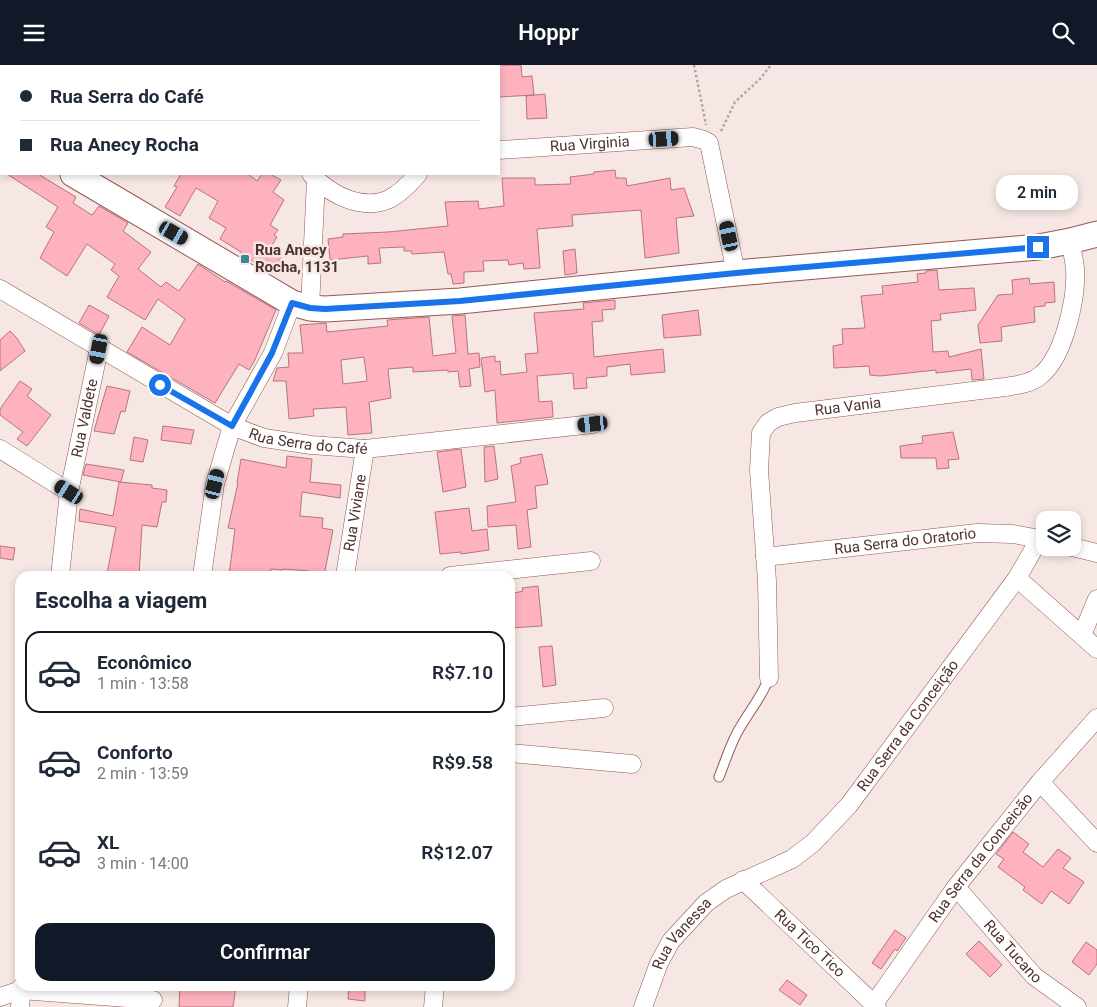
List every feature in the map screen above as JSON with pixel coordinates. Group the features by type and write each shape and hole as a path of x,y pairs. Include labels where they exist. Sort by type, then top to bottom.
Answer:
{"street":[{"name":"Rua Virginia","path":"500,150 693,137 710,143"},
{"path":"710,143 736,273"},
{"path":"75,175 301,306 325,309 460,301 736,273 1038,247 1097,234"},
{"path":"314,177 328,190 342,197 362,204 375,205 399,193 417,175"},
{"path":"203,571 215,484 232,426 272,353 301,306 314,177"},
{"name":"Rua Vania","path":"769,678 767,581 760,463 761,433 768,423 778,417 795,413 1005,387 1028,383 1040,377 1050,367 1058,354 1072,309 1075,269 1070,241"},
{"name":"Rua Serra do Café","path":"0,289 232,426 264,439 365,449 593,424"},
{"name":"Rua Valdete","path":"61,571 69,492 99,349"},
{"path":"0,449 69,492"},
{"name":"Rua Viviane","path":"346,571 365,449"},
{"name":"Rua Serra do Oratorio","path":"765,557 977,533 1013,534 1036,538"},
{"name":"Rua Serra da Conceição","path":"743,880 792,859 813,843 849,805 1018,578 1036,549"},
{"path":"1081,549 1097,553"},
{"path":"497,571 591,561"},
{"path":"1018,578 1097,649"},
{"path":"1082,635 1097,599"},
{"path":"515,717 604,708"},
{"name":"Rua Serra da Conceicão","path":"876,1005 956,887 1040,782 1097,718"},
{"path":"515,753 632,764"},
{"path":"1040,782 1097,843"},
{"name":"Rua Vanessa","path":"649,1004 659,963 671,941 706,903 743,880"},
{"name":"Rua Tico Tico","path":"743,880 876,1005"},
{"name":"Rua Tucano","path":"956,887 1034,976 1077,1007"},
{"path":"297,1007 299,991"},
{"path":"433,1007 435,991"},
{"path":"0,997 21,995 154,998"}],"lane":[{"path":"719,777 740,726 755,707 765,690 769,678"}],"path":[{"path":"694,65 710,143"},
{"path":"710,143 720,132 735,102 760,79 771,65"}],"building":[{"path":"500,65 521,65 522,77 532,76 534,95 500,97"},
{"path":"545,94 547,118 527,119 526,96"},
{"path":"615,170 616,178 626,178 627,186 670,178 671,190 684,188 694,216 676,218 679,253 645,258 641,210 572,215 573,226 537,229 540,268 524,269 523,263 509,265 508,260 483,261 484,271 464,272 464,283 453,284 451,274 448,274 444,252 412,254 411,251 404,251 404,247 379,248 381,263 368,264 368,256 330,260 328,239 343,237 343,234 448,226 445,202 478,201 479,209 504,206 502,178 535,178 535,185 571,184 570,177"},
{"path":"9,175 40,175 76,197 73,203 92,215 99,206 128,223 123,231 151,252 138,269 161,287 166,282 179,291 198,264 225,282 276,310 249,370 239,364 215,403 127,352 142,327 170,345 185,319 158,299 145,320 107,297 119,276 111,270 115,264 87,244 67,276 40,258 54,232 46,227 58,207"},
{"path":"180,175 249,175 257,181 261,175 272,175 281,180 273,192 284,200 270,225 278,230 274,235 277,237 269,250 281,257 274,270 261,263 260,266 220,239 226,228 209,218 218,201 196,188 180,216 165,207 177,187 174,186"},
{"path":"575,249 577,273 565,275 563,251"},
{"path":"937,270 939,290 974,288 976,310 940,314 941,320 931,321 933,352 948,351 949,357 981,349 984,379 972,380 971,369 936,373 936,370 880,376 870,375 869,366 834,368 833,346 843,344 842,329 865,328 861,296 883,294 882,286 918,282 917,274"},
{"path":"1029,278 1030,284 1054,282 1055,302 1045,303 1045,306 1034,307 1035,322 1001,327 1002,341 980,343 978,325 998,295 1013,294 1012,280"},
{"path":"615,300 615,309 602,310 603,321 592,322 594,357 663,349 665,372 631,375 630,364 607,367 607,376 586,378 587,388 574,389 573,373 537,376 539,402 552,401 553,417 497,423 495,390 485,392 481,358 495,356 495,362 500,361 501,375 527,372 525,354 538,353 534,313 584,309 583,303"},
{"path":"89,305 109,316 99,335 79,323"},
{"path":"698,310 701,335 664,338 662,315"},
{"path":"465,315 468,354 479,353 480,367 469,369 471,386 460,387 458,371 413,372 413,367 388,369 391,398 369,402 372,433 348,435 346,407 313,409 314,416 289,419 286,381 273,381 277,368 289,367 288,353 303,353 300,325 326,323 327,332 388,326 387,320 429,317 433,356 456,353 452,316","holes":["364,357 367,381 343,384 341,360"]},
{"path":"10,331 25,351 0,371 0,340"},
{"path":"20,381 32,389 27,396 51,415 27,446 17,439 23,432 0,415 0,409"},
{"path":"107,386 130,391 125,412 121,411 114,434 94,431"},
{"path":"163,426 194,430 191,444 161,440"},
{"path":"953,432 959,459 948,460 949,468 937,469 936,458 901,458 900,446 923,443 922,436"},
{"path":"134,437 148,440 143,462 130,460"},
{"path":"494,446 498,479 485,482 484,447"},
{"path":"461,449 466,487 443,492 437,452"},
{"path":"542,454 548,484 535,486 537,508 527,510 531,547 518,549 516,525 488,527 487,506 516,502 511,466 521,463 520,458"},
{"path":"287,456 312,459 310,482 341,485 340,498 302,492 300,516 323,518 322,528 333,530 325,571 271,569 271,571 230,571 235,529 228,528 241,459 286,468"},
{"path":"86,464 124,470 121,482 83,475"},
{"path":"119,482 152,485 152,488 167,490 166,502 162,502 157,527 142,525 139,571 108,571 116,527 79,521 80,509 113,516"},
{"path":"469,508 472,531 487,529 489,550 461,554 461,552 440,554 435,512"},
{"path":"0,546 15,548 13,560 0,558"},
{"path":"538,586 542,626 515,628 515,593 523,591 522,588"},
{"path":"552,646 556,685 543,687 539,647"},
{"path":"1013,832 1029,844 1023,852 1043,867 1058,849 1071,858 1063,868 1084,882 1069,904 1051,891 1042,904 1023,890 1025,887 998,867 1004,859 996,854"},
{"path":"895,930 906,938 897,951 895,949 881,969 872,963"},
{"path":"979,941 1002,965 990,977 966,954"},
{"path":"1086,942 1097,950 1097,964 1089,975 1072,962"},
{"path":"787,980 807,995 800,1005 779,990"},
{"path":"180,991 235,991 233,1007 179,1007"},
{"path":"349,991 365,991 365,1001 348,999"}],"place":[{"name":"Rua Anecy Rocha, 1131","path":"245,259"}],"route":[{"path":"160,385 232,426 272,353 292,303 310,308 325,309 460,301 736,273 1038,247"}]}
